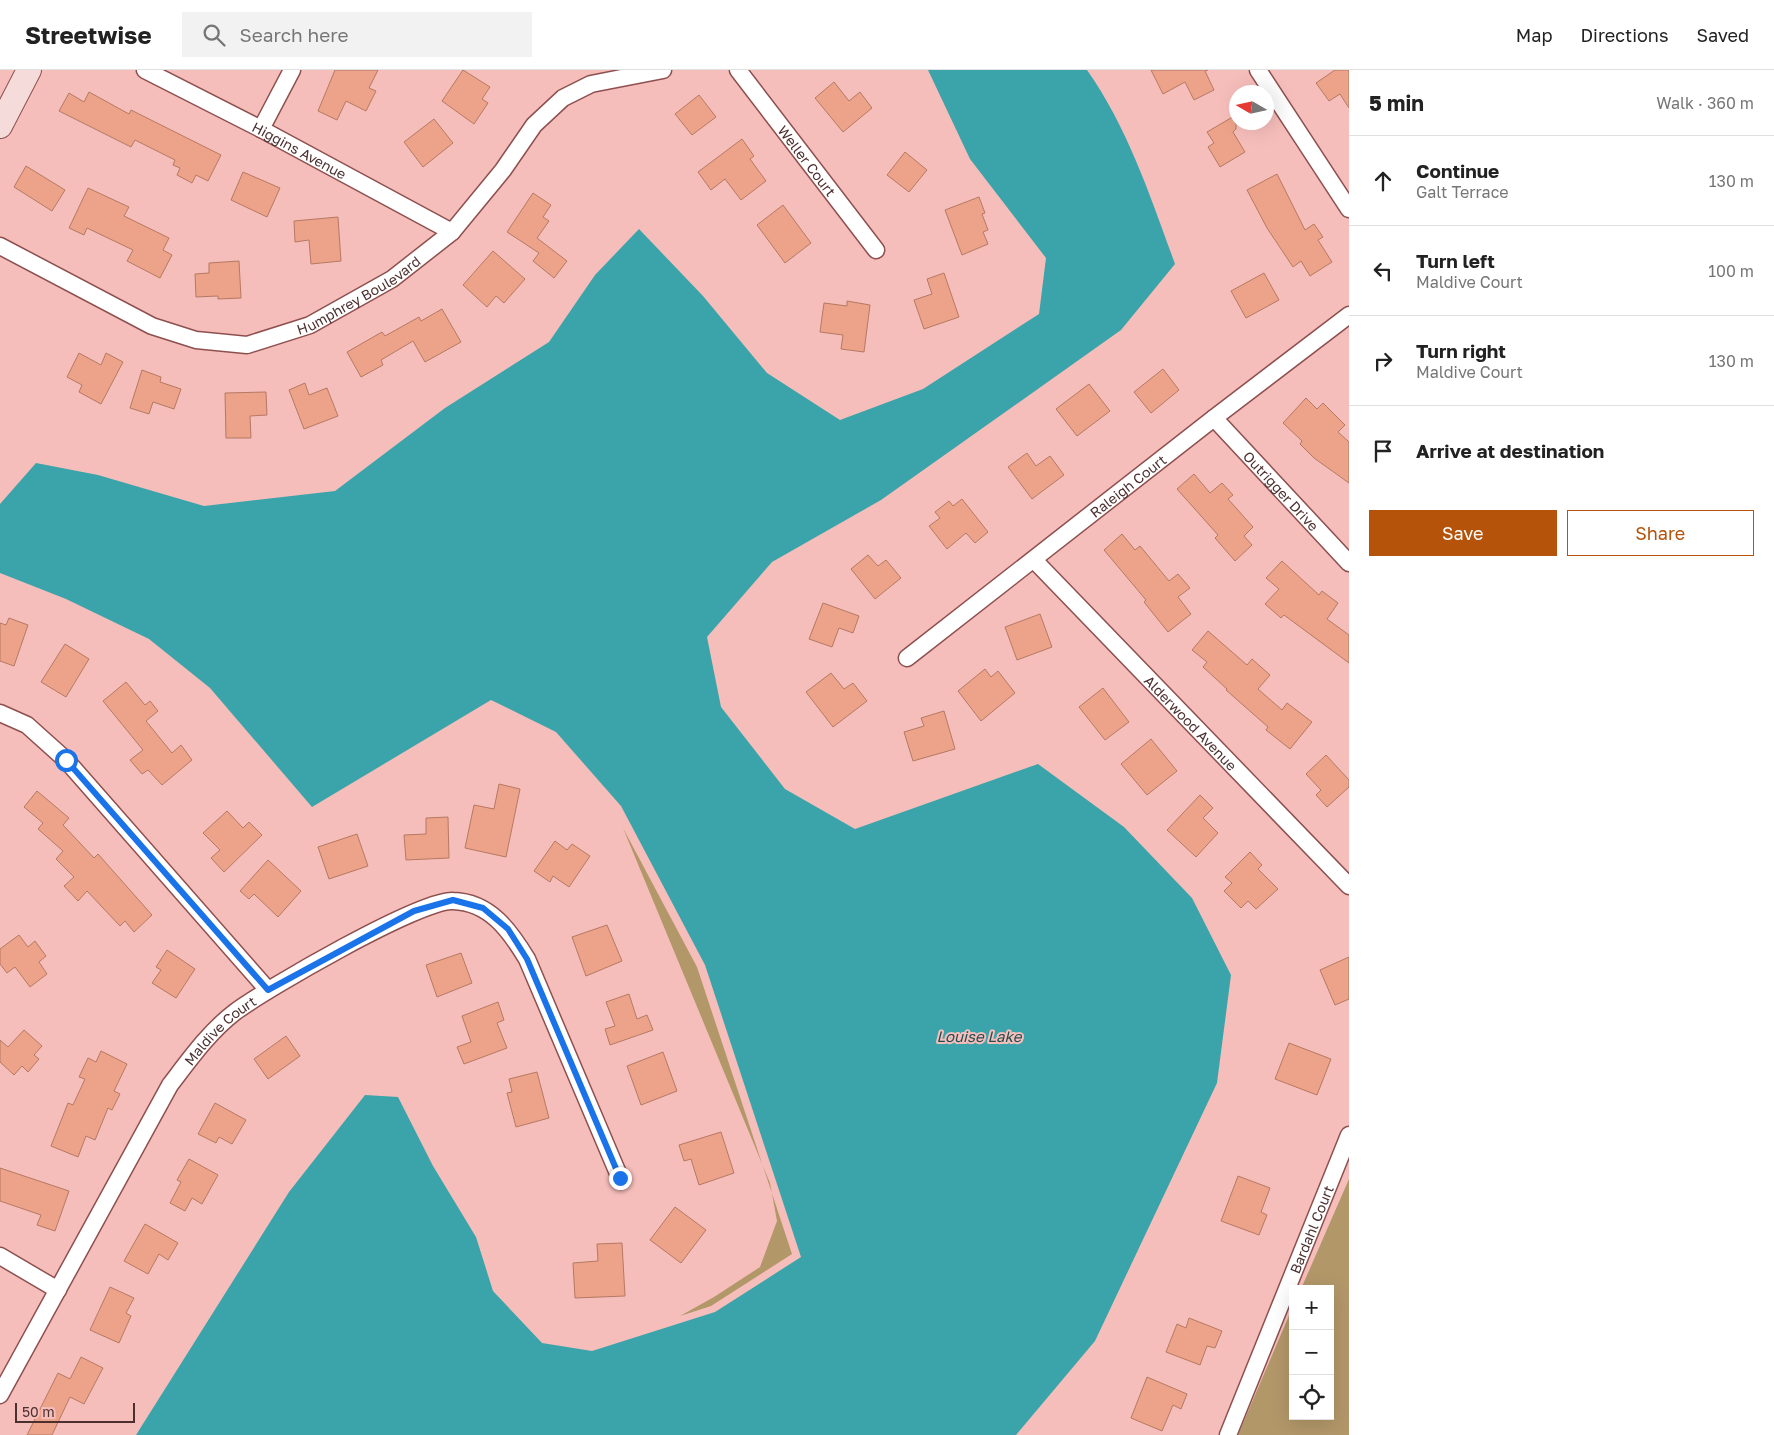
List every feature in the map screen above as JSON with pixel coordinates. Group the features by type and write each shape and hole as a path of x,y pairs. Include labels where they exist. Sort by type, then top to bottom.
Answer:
{"street":[{"path":"0,126 29,70"},
{"name":"Higgins Avenue","path":"145,70 261,129 452,232"},
{"path":"261,129 292,70"},
{"name":"Humphrey Boulevard","path":"0,246 152,326 196,340 247,345 310,325 392,279 452,232 503,170 534,125 563,98 591,84 663,70"},
{"name":"Weller Court","path":"738,70 876,250"},
{"path":"1258,70 1349,209"},
{"name":"Raleigh Court","path":"907,658 1214,418 1349,316"},
{"name":"Outrigger Drive","path":"1214,418 1349,563"},
{"name":"Alderwood Avenue","path":"1034,560 1349,886"},
{"path":"0,713 27,725 66,760 268,990"},
{"name":"Maldive Court","path":"0,1395 170,1085 203,1042 234,1012 268,990 414,911 453,900 483,908 508,929 527,959 620,1178"},
{"name":"Bardahl Court","path":"1228,1435 1349,1135"},
{"path":"0,1256 58,1290"}],"shaded area":[{"path":"623,828 697,967 763,1165"},
{"path":"763,1165 770,1183 772,1193"},
{"path":"1349,1179 1349,1435 1238,1435 1289,1315 1289,1420 1334,1420 1334,1285 1303,1285"},
{"path":"772,1193 792,1254 711,1306 680,1316 714,1297 760,1267 777,1221"}],"water":[{"name":"Louise Lake","path":"928,70 1087,70 1102,92 1127,139 1175,264 1121,330 881,500 772,562 707,637 721,707 785,789 855,829 1038,764 1124,827 1192,898 1231,975 1217,1083 1095,1341 1016,1435 136,1435 289,1192 365,1095 398,1097 433,1166 476,1237 493,1291 542,1343 592,1351 715,1312 801,1257 705,965 621,806 556,732 491,700 312,807 210,688 149,639 66,599 0,573 0,504 36,463 98,475 204,506 335,491 445,408 549,342 595,275 639,229 703,296 767,373 840,420 923,389 1039,314 1046,258 970,159"}],"building":[{"path":"335,70 378,70 369,88 376,91 366,111 346,101 337,120 318,111"},
{"path":"463,70 490,87 482,99 488,103 474,124 442,101"},
{"path":"1151,70 1208,70 1205,71 1214,90 1194,100 1185,82 1163,94"},
{"path":"1335,70 1349,70 1349,108 1340,94 1329,101 1316,83"},
{"path":"834,82 849,101 860,92 872,108 843,132 815,98"},
{"path":"89,92 129,114 131,110 221,155 208,181 196,175 192,183 177,175 180,168 173,165 175,160 135,140 131,147 59,111 69,93 84,102"},
{"path":"699,95 716,117 692,135 675,114"},
{"path":"434,119 453,143 423,167 404,142"},
{"path":"1229,119 1229,130 1235,130 1233,132 1245,152 1220,167 1208,147 1214,143 1207,132"},
{"path":"742,139 754,156 750,159 766,181 741,200 725,179 711,190 698,172"},
{"path":"905,152 927,170 909,192 887,175"},
{"path":"26,166 65,190 52,211 14,187"},
{"path":"243,172 280,188 267,217 231,200"},
{"path":"1277,174 1305,230 1314,224 1323,237 1318,240 1332,262 1310,276 1301,261 1293,267 1267,228 1247,190"},
{"path":"88,188 129,207 124,216 169,238 163,250 172,255 160,278 127,261 133,250 87,228 84,235 69,228"},
{"path":"533,193 551,205 543,217 549,221 537,238 567,261 554,278 533,261 539,253 507,232"},
{"path":"979,197 985,213 982,214 988,230 983,232 988,244 962,255 945,210"},
{"path":"783,205 811,243 785,263 757,225"},
{"path":"338,217 341,261 311,264 309,240 295,242 294,221"},
{"path":"493,251 525,279 504,303 496,296 487,307 463,285"},
{"path":"239,261 241,298 218,299 218,296 196,297 195,274 209,273 209,263"},
{"path":"944,273 959,317 924,329 914,300 932,294 927,279"},
{"path":"1264,273 1279,300 1246,318 1231,291"},
{"path":"847,301 870,305 864,352 841,349 843,335 820,332 824,303 847,306"},
{"path":"442,309 461,342 425,362 413,341 381,360 383,365 361,377 347,352 382,332 385,336 419,317 421,321"},
{"path":"79,353 101,365 106,353 123,362 101,404 79,392 82,385 67,377"},
{"path":"1163,369 1179,390 1151,413 1134,392"},
{"path":"142,370 161,377 160,382 181,389 174,409 153,402 149,414 130,408"},
{"path":"305,383 309,395 327,388 338,416 304,429 289,390"},
{"path":"1089,384 1110,411 1077,436 1056,409"},
{"path":"266,392 267,415 250,416 251,438 226,438 225,393"},
{"path":"1306,398 1317,409 1323,403 1345,425 1338,432 1349,442 1349,483 1314,458 1300,444 1302,441 1283,423"},
{"path":"1027,453 1036,466 1050,456 1064,475 1032,499 1008,467"},
{"path":"1194,474 1210,493 1222,483 1233,495 1228,499 1253,527 1244,536 1252,545 1235,561 1215,538 1218,535 1177,489"},
{"path":"962,499 988,532 975,543 966,533 947,549 929,526 940,518 935,512 949,501 953,506"},
{"path":"1122,534 1135,550 1140,546 1169,581 1178,574 1190,588 1178,597 1191,614 1168,632 1144,602 1146,600 1104,550"},
{"path":"868,555 878,566 886,560 901,578 875,599 851,569"},
{"path":"1282,561 1319,595 1322,591 1338,603 1327,619 1349,635 1349,663 1284,615 1281,618 1265,604 1279,589 1266,578"},
{"path":"823,603 859,616 853,633 839,628 832,647 809,639"},
{"path":"1040,614 1052,647 1017,660 1005,627"},
{"path":"9,618 28,625 14,666 0,661 0,623 6,625"},
{"path":"1208,631 1247,665 1252,659 1270,675 1258,689 1282,710 1287,703 1312,722 1290,749 1266,730 1268,727 1203,667 1207,662 1192,650"},
{"path":"65,644 89,659 66,697 41,682"},
{"path":"985,669 991,677 998,671 1015,693 981,721 958,691"},
{"path":"831,673 844,689 853,683 867,701 833,727 806,692"},
{"path":"126,682 145,705 150,701 158,711 146,721 172,753 181,745 192,760 162,785 148,770 142,774 130,760 143,750 103,701"},
{"path":"1103,688 1129,722 1105,740 1079,707"},
{"path":"944,711 955,749 913,761 904,732 924,726 921,718"},
{"path":"1151,739 1177,771 1147,795 1121,764"},
{"path":"1326,755 1349,780 1349,787 1327,807 1316,795 1321,790 1306,774"},
{"path":"499,784 520,789 506,857 465,848 474,805 494,809"},
{"path":"37,791 69,818 63,825 94,858 98,854 152,915 134,932 125,921 120,926 87,891 78,901 64,886 74,877 56,859 63,851 38,829 43,823 24,807"},
{"path":"1200,795 1213,808 1203,818 1218,833 1196,857 1167,830"},
{"path":"227,811 243,828 249,822 262,835 224,872 211,858 220,850 203,833"},
{"path":"448,817 449,858 406,860 404,835 426,834 426,818"},
{"path":"357,834 368,866 329,879 318,847"},
{"path":"555,841 567,850 572,844 590,856 569,887 553,876 550,882 534,871"},
{"path":"1250,852 1262,865 1258,869 1278,889 1256,909 1248,901 1241,908 1224,891 1232,883 1225,877"},
{"path":"268,860 301,891 278,917 254,894 249,899 240,891"},
{"path":"607,925 622,961 586,976 572,937"},
{"path":"19,935 28,947 35,941 46,956 39,962 47,974 30,987 15,967 7,973 0,964 0,949"},
{"path":"167,950 195,969 176,998 152,983 161,970 156,967"},
{"path":"461,953 472,983 437,997 426,965"},
{"path":"1349,957 1349,999 1335,1005 1320,970"},
{"path":"629,994 637,1019 647,1015 653,1030 610,1045 605,1029 615,1026 606,1002"},
{"path":"498,1002 504,1020 497,1023 507,1048 464,1064 457,1047 471,1042 462,1016"},
{"path":"24,1030 42,1046 34,1055 39,1059 28,1072 22,1066 14,1075 0,1062 0,1040 8,1047"},
{"path":"286,1036 300,1056 268,1079 254,1059"},
{"path":"1289,1043 1331,1059 1317,1095 1275,1079"},
{"path":"101,1051 127,1064 114,1091 120,1094 112,1110 108,1108 95,1140 86,1136 78,1157 51,1146 68,1103 73,1105 85,1079 79,1077 88,1058 96,1062"},
{"path":"663,1052 677,1091 641,1105 627,1066"},
{"path":"537,1072 549,1118 516,1127 507,1093 512,1092 509,1079"},
{"path":"215,1103 246,1120 232,1144 219,1137 216,1143 198,1134"},
{"path":"721,1132 734,1173 699,1185 691,1159 684,1161 679,1145"},
{"path":"189,1159 218,1175 202,1204 192,1198 185,1211 170,1203 181,1182 177,1180"},
{"path":"0,1168 69,1191 55,1231 37,1225 41,1215 0,1201"},
{"path":"1238,1176 1270,1188 1261,1212 1267,1215 1259,1235 1221,1221"},
{"path":"675,1207 706,1230 681,1263 650,1240"},
{"path":"145,1224 178,1243 168,1260 159,1254 148,1274 124,1261"},
{"path":"622,1243 625,1296 575,1298 573,1263 598,1261 597,1244"},
{"path":"110,1287 134,1298 126,1313 131,1316 119,1343 90,1330"},
{"path":"1189,1318 1222,1331 1215,1348 1207,1346 1200,1365 1166,1352 1177,1324 1186,1328"},
{"path":"81,1357 103,1368 84,1404 70,1397 52,1435 27,1435 58,1373 70,1379"},
{"path":"1147,1377 1187,1394 1181,1409 1173,1405 1162,1431 1131,1418"}],"route":[{"path":"66,760 268,990 414,911 453,900 483,908 508,929 527,959 620,1178"}]}
